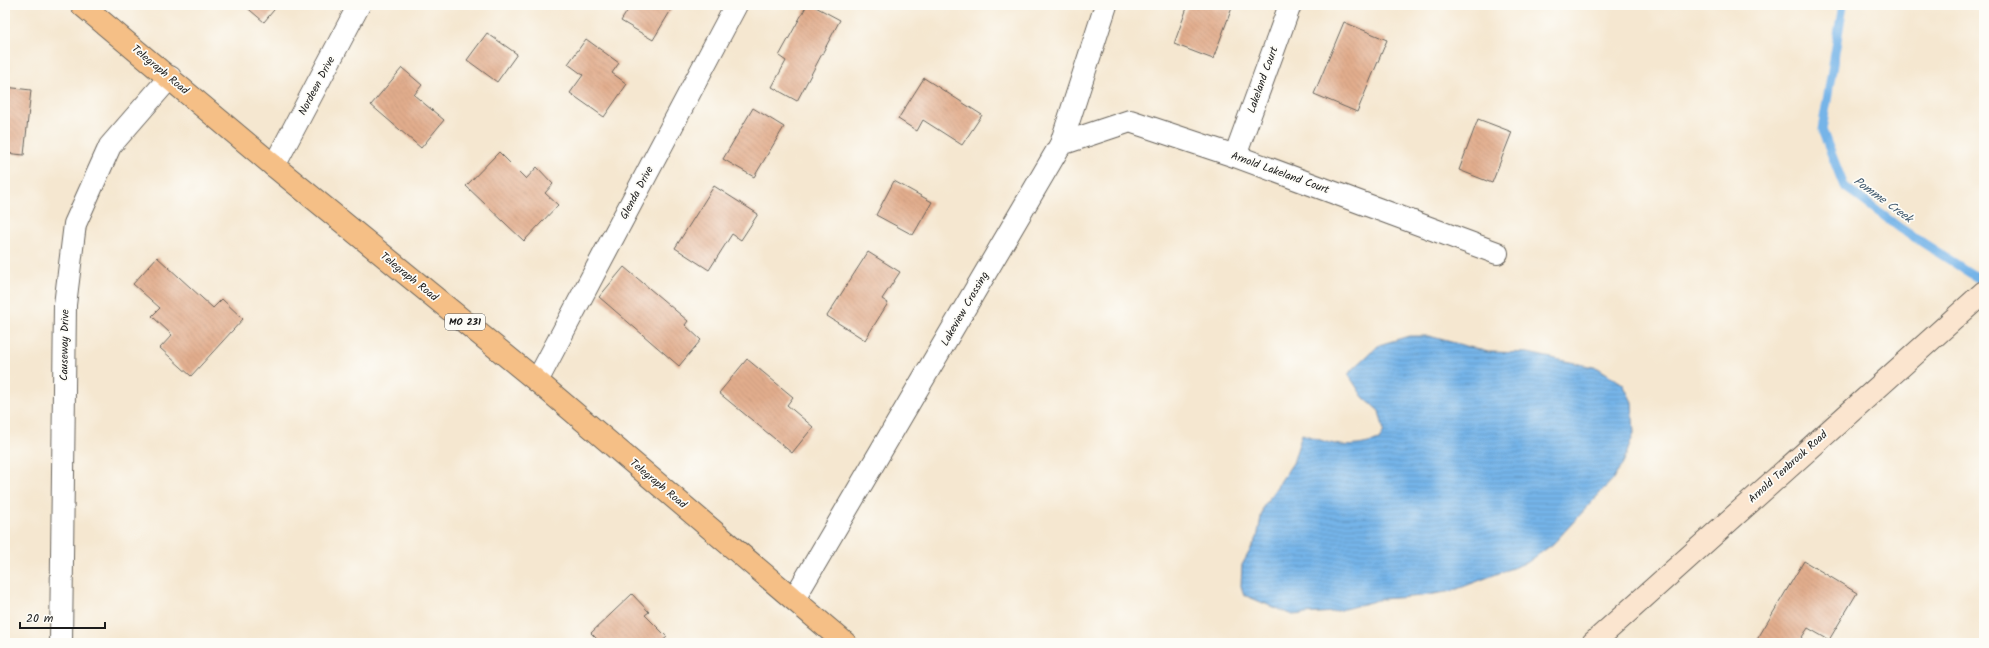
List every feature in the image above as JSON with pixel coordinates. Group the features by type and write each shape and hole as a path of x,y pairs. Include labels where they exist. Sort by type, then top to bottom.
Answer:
{"main road":[{"name":"Telegraph Road","path":"82,5 274,166 537,381 845,643"}],"street":[{"name":"Nordeen Drive","path":"274,166 359,5"},
{"name":"Glenda Drive","path":"537,381 736,5"},
{"name":"Lakeview Crossing","path":"794,599 1061,144 1106,5"},
{"name":"Lakeland Court","path":"1235,156 1290,5"},
{"name":"Causeway Drive","path":"61,643 65,305 75,224 110,146 170,78"},
{"name":"Arnold Lakeland Court","path":"1061,144 1130,121 1235,156 1497,254"},
{"name":"Arnold Tenbrook Road","path":"1593,643 1856,405 1984,292"}],"water":[{"path":"1409,336 1429,336 1488,352 1528,353 1598,368 1623,384 1632,402 1634,433 1624,461 1614,478 1553,544 1528,562 1452,591 1422,596 1382,599 1333,612 1292,615 1244,595 1241,586 1242,565 1257,538 1263,507 1293,463 1302,434 1331,443 1348,446 1379,440 1384,431 1379,411 1363,397 1348,374 1379,345"}],"building":[{"path":"244,5 278,5 264,22"},
{"path":"631,5 674,5 653,40 621,21"},
{"path":"807,5 812,5 840,20 797,101 772,87 786,61 779,56"},
{"path":"1188,5 1233,5 1213,59 1174,44"},
{"path":"1344,22 1387,40 1357,112 1314,94"},
{"path":"487,33 517,54 497,82 467,60"},
{"path":"586,39 619,63 612,73 627,84 604,117 570,93 583,75 568,64"},
{"path":"402,68 422,85 414,95 444,120 421,148 371,105"},
{"path":"924,78 982,115 962,145 923,120 917,131 898,119"},
{"path":"5,87 31,90 24,155 5,153"},
{"path":"753,108 784,127 754,177 723,159"},
{"path":"1478,119 1512,132 1492,183 1459,170"},
{"path":"499,152 526,179 537,167 553,184 545,193 558,205 524,241 466,186"},
{"path":"894,181 932,202 913,235 876,215"},
{"path":"714,186 758,214 741,240 732,234 709,270 675,248"},
{"path":"868,252 900,272 882,299 888,303 865,340 827,316"},
{"path":"157,257 213,308 222,299 243,319 191,376 160,348 172,335 152,316 160,308 133,284"},
{"path":"624,267 688,321 685,325 701,340 679,366 599,297"},
{"path":"747,359 793,397 787,405 813,427 792,453 719,393"},
{"path":"1804,561 1857,593 1829,640 1808,628 1798,643 1755,643"},
{"path":"632,594 649,612 645,615 667,637 660,643 601,643 591,633"}],"waterway":[{"name":"Pomme Creek","path":"1843,5 1822,130 1844,186 1900,228 1984,282"}]}
